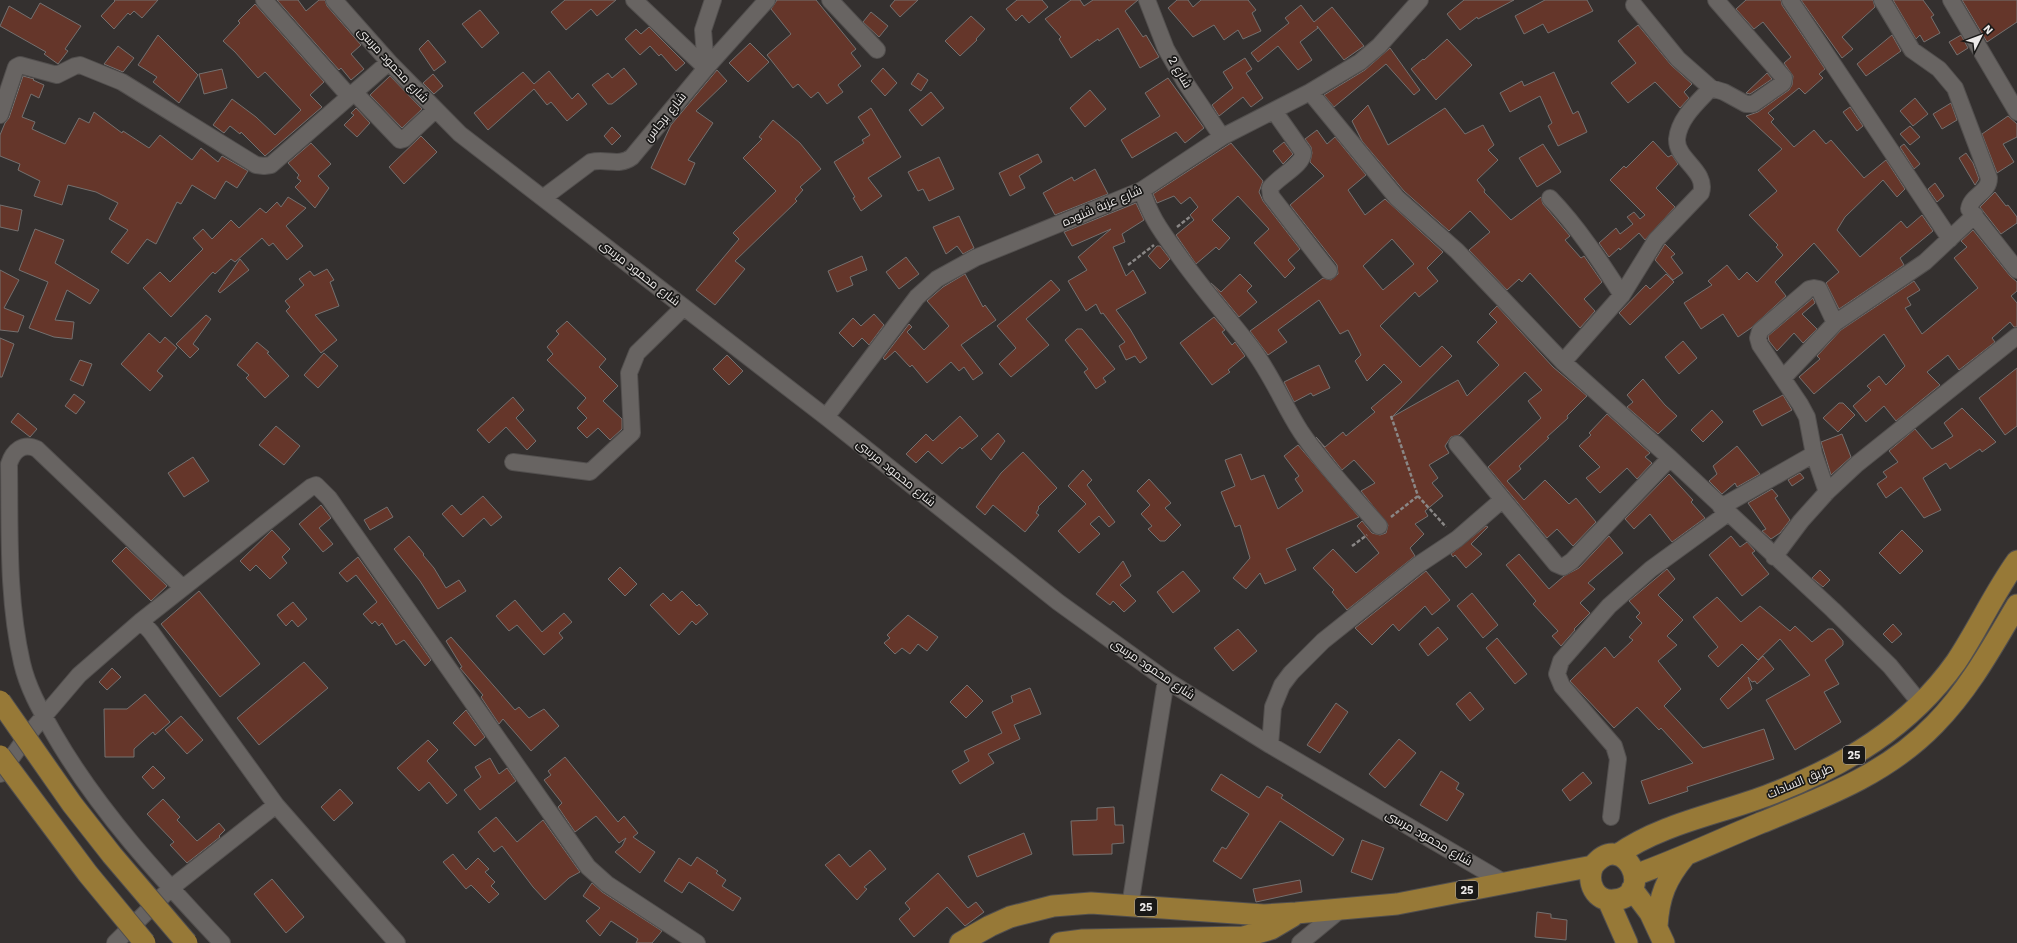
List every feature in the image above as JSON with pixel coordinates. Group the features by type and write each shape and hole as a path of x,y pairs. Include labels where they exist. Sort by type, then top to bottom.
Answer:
{"main road":[{"name":"طريق السادات","path":"1617,855 1630,846 1659,832 1770,794 1836,766 1866,748 1895,727 1921,704 1956,661 1999,587 2017,561"},
{"name":"طريق السادات","path":"1634,882 1686,856 1850,786 1873,774 1894,759 1934,725 1968,686 1983,664 2017,605"},
{"path":"0,701 77,810 112,855 187,943"},
{"path":"0,756 88,874 145,943"},
{"path":"1627,943 1608,900 1596,893 1592,887 1590,873 1593,866 1603,857 1617,855 1629,862 1634,882 1661,935"},
{"path":"1661,935 1659,907 1664,888 1673,871 1686,856"},
{"name":"25","path":"960,943 990,926 1010,917 1038,909 1072,904 1091,903 1264,915 1340,910 1397,904 1593,866"},
{"path":"1608,900 1622,898 1634,882"},
{"path":"1060,943 1083,940 1243,937 1271,929 1296,913"}],"street":[{"path":"264,0 351,94 400,140 404,139 434,110"},
{"name":"شارع محمود مرسى","path":"334,0 434,110 460,134 826,417 1058,602 1166,680 1270,745 1505,883"},
{"path":"634,0 706,68"},
{"path":"706,68 703,30 713,0"},
{"name":"شارع برجاس","path":"543,198 591,162 597,160 621,163 632,157 706,68 767,0"},
{"path":"830,0 877,50"},
{"name":"شارع 2","path":"1147,0 1170,55 1185,82 1222,138"},
{"name":"شارع عزبة شنوده","path":"826,417 911,304 937,279 975,258 1142,190 1222,138 1310,92 1370,54 1420,0"},
{"path":"1634,5 1678,59 1711,88 1724,92 1746,104 1753,104 1783,83 1784,78 1716,0"},
{"path":"1790,0 1950,239"},
{"path":"1882,0 1912,50 1929,60 1947,77 1955,88 1962,102 1989,178 1987,188 1973,200 1969,209 2017,270"},
{"path":"1951,0 2017,112"},
{"path":"0,114 16,67 20,65 57,75 80,65 122,82 256,165 264,166 271,165 389,62"},
{"path":"1563,362 1622,296 1656,240 1701,193 1703,186 1700,177 1679,149 1677,139 1681,126 1690,111 1711,88"},
{"path":"1310,92 1398,198 1457,251 1563,362 1670,458 1890,666 1921,704"},
{"path":"1274,111 1304,152 1304,158 1301,162 1276,180 1270,188 1271,196 1329,271"},
{"path":"1142,190 1147,209 1164,236 1199,284 1250,346 1274,382 1292,418 1303,434 1343,486 1379,526"},
{"path":"1550,198 1586,240 1622,296"},
{"path":"1783,378 1836,323 1925,262 1975,215"},
{"path":"1827,492 1814,454 1807,417 1783,378 1760,345 1758,338 1760,331 1809,289 1814,288 1818,289 1836,323"},
{"path":"513,462 590,472 632,433 629,373 637,353 684,307"},
{"path":"1774,557 1801,521 1827,492 1881,444 2017,336"},
{"path":"1457,444 1556,564 1563,567 1572,560 1670,458"},
{"path":"183,588 37,449 27,446 18,450 9,464 14,616 22,664 30,692 66,755 95,797 171,888 222,943"},
{"path":"1611,817 1618,759 1614,746 1562,686 1557,674 1561,662 1608,606 1651,569 1724,510 1814,454"},
{"path":"0,774 27,736 79,674 141,621 311,487 316,485 321,489 588,867 607,884 697,943"},
{"path":"1270,745 1273,707 1282,685 1291,673 1323,641 1418,565 1457,539 1502,500"},
{"path":"141,621 151,632 276,805 397,943"},
{"path":"1130,906 1166,680"},
{"path":"115,943 171,888 276,805"},
{"path":"1300,943 1340,910"}],"path":[{"path":"1391,416 1418,496 1457,539"}],"building":[{"path":"114,0 158,0 142,18 134,11 130,15 128,13 114,29 101,16 115,1"},
{"path":"277,0 298,0 306,11 319,0 325,0 327,6 361,45 351,54 364,69 351,80 341,68 339,70"},
{"path":"565,0 616,0 597,16 591,9 566,30 551,12"},
{"path":"777,0 816,0 856,49 851,53 861,66 838,85 843,92 827,104 818,92 811,98 798,84 793,88 767,55 791,34 771,9"},
{"path":"895,0 918,0 900,17 890,6"},
{"path":"1017,0 1042,0 1048,7 1029,23 1022,15 1016,21 1006,9"},
{"path":"1071,0 1080,0 1084,6 1093,0 1138,0 1125,11 1143,37 1146,35 1159,57 1140,68 1118,28 1099,41 1098,39 1071,58 1059,39 1061,37 1045,19"},
{"path":"1177,0 1188,0 1193,7 1201,0 1248,0 1256,10 1252,13 1261,31 1243,39 1238,30 1224,40 1214,25 1193,37 1168,8"},
{"path":"1464,0 1514,0 1478,19 1477,17 1460,30 1447,14"},
{"path":"1545,0 1587,0 1593,11 1548,33 1543,24 1524,34 1515,16"},
{"path":"1746,0 1781,0 1782,5 1825,69 1819,74 1823,78 1805,94 1799,88 1768,113 1774,119 1771,122 1794,147 1814,130 1826,144 1831,140 1864,178 1886,160 1905,189 1897,197 1883,180 1845,217 1837,230 1860,257 1901,221 1907,228 1922,215 1933,231 1900,258 1904,265 1839,309 1826,283 1839,272 1814,243 1775,282 1786,296 1751,328 1738,337 1723,314 1701,329 1684,303 1712,285 1708,281 1727,265 1739,280 1747,272 1757,282 1783,255 1776,247 1778,245 1749,215 1777,191 1758,170 1782,149 1746,116 1758,112 1789,90 1792,85 1793,76 1784,63 1791,57 1763,22 1754,29 1736,9"},
{"path":"1801,0 1873,0 1875,7 1842,37 1853,49 1842,58"},
{"path":"1893,0 1923,0 1934,15 1931,17 1940,33 1924,42 1920,35 1916,39"},
{"path":"1962,0 2017,0 2017,22 1987,42"},
{"path":"40,3 81,26 65,49 68,51 58,64 44,54 46,52 0,26 9,6 31,19"},
{"path":"255,4 324,82 310,95 322,107 265,156 241,132 240,134 230,126 224,133 213,125 232,99 256,117 275,135 301,110 265,72 258,78 223,41 240,23 238,21"},
{"path":"1301,5 1314,22 1332,7 1364,46 1344,60 1317,26 1318,28 1300,42 1312,60 1298,70 1278,46 1258,62 1251,53 1289,23 1285,18"},
{"path":"480,10 499,33 482,48 462,24"},
{"path":"871,12 888,26 879,37 863,22"},
{"path":"971,16 985,29 976,39 977,40 960,56 945,41"},
{"path":"1638,25 1671,65 1692,84 1684,92 1689,98 1680,108 1655,82 1628,103 1611,83 1636,63 1618,41"},
{"path":"649,27 685,63 676,71 661,54 659,56 650,46 640,55 625,39 636,29 641,34"},
{"path":"158,35 198,75 179,103 153,82 157,77 138,65"},
{"path":"1892,35 1901,51 1866,76 1857,64"},
{"path":"1961,35 1968,48 1957,55 1949,42"},
{"path":"1447,39 1472,65 1436,100 1411,69 1423,59 1424,60"},
{"path":"428,40 446,62 434,71 419,49"},
{"path":"750,43 769,62 748,82 729,63"},
{"path":"118,46 134,58 123,72 104,64"},
{"path":"1390,48 1420,90 1414,95 1386,64 1334,107 1324,95 1365,70"},
{"path":"1245,58 1252,69 1246,73 1263,98 1251,107 1243,97 1219,116 1212,105 1233,88 1223,72"},
{"path":"624,68 637,84 612,104 608,104 592,85 608,73 612,78"},
{"path":"883,68 897,83 885,96 871,81"},
{"path":"222,69 227,88 204,94 199,74"},
{"path":"717,70 727,81 696,111 713,123 688,160 695,163 685,185 651,168 671,125"},
{"path":"549,71 572,99 578,93 587,104 567,121 551,102 547,105 534,89 488,130 474,113 523,72 534,84"},
{"path":"1554,72 1573,114 1578,111 1587,132 1558,146 1548,126 1552,123 1540,96 1510,112 1500,93 1522,81 1524,86"},
{"path":"918,73 928,80 921,91 911,84"},
{"path":"1767,73 1772,79 1750,94 1746,93"},
{"path":"433,74 443,86 434,94 423,83"},
{"path":"23,76 34,79 33,80 44,85 39,98 31,94 22,117 35,122 32,129 65,144 79,118 89,123 94,112 122,133 123,131 149,148 160,135 192,160 201,148 218,162 222,156 248,171 237,188 226,181 215,199 192,185 181,204 177,202 156,244 147,239 128,264 111,252 128,230 109,219 118,203 96,192 68,185 62,205 34,196 40,181 18,170 20,164 0,156 0,135 9,118"},
{"path":"390,76 422,109 402,128 370,95"},
{"path":"1168,78 1204,128 1185,143 1176,132 1132,158 1121,140 1160,116 1145,93"},
{"path":"1090,90 1106,109 1085,127 1070,108"},
{"path":"931,92 944,108 922,126 909,110"},
{"path":"1915,98 1928,114 1913,126 1900,111"},
{"path":"1951,103 1957,120 1942,129 1933,114"},
{"path":"1368,105 1388,145 1445,108 1465,134 1483,125 1494,145 1488,150 1498,160 1477,180 1485,190 1484,192 1511,220 1541,197 1543,204 1570,236 1565,240 1581,258 1584,256 1602,282 1584,299 1595,311 1580,328 1530,273 1522,282 1519,279 1507,290 1469,250 1490,232 1470,211 1449,231 1404,191 1362,141 1352,121"},
{"path":"1850,107 1863,126 1857,131 1843,112"},
{"path":"356,108 370,123 357,137 344,125 354,115 351,113"},
{"path":"871,108 901,157 868,178 882,196 861,211 853,198 855,197 834,162 864,143 862,140 870,135 858,117"},
{"path":"2008,116 2017,124 2017,137 2003,144 2014,162 1997,173 1982,134"},
{"path":"773,120 800,143 821,169 800,187 803,190 795,199 797,201 735,261 745,269 715,305 696,290 739,239 733,233 776,191 743,158 762,139 759,137"},
{"path":"1910,126 1920,137 1910,145 1900,134"},
{"path":"612,127 621,136 612,145 604,136"},
{"path":"1317,130 1327,144 1335,137 1366,175 1348,190 1365,215 1385,199 1443,252 1427,268 1438,281 1419,297 1415,292 1380,326 1420,367 1442,346 1452,356 1392,417 1458,380 1467,396 1499,365 1477,342 1497,322 1489,314 1497,306 1553,367 1587,396 1567,416 1568,418 1547,437 1549,438 1519,466 1521,469 1507,481 1524,500 1545,480 1569,504 1576,498 1596,522 1573,546 1557,529 1547,538 1488,467 1541,418 1528,401 1542,390 1525,372 1459,435 1451,437 1445,446 1449,453 1429,465 1438,478 1432,483 1443,496 1425,511 1428,516 1415,524 1424,534 1410,548 1415,556 1347,610 1332,592 1334,590 1313,568 1333,549 1356,573 1379,553 1357,526 1362,521 1372,533 1380,535 1386,533 1388,525 1361,491 1375,483 1354,460 1342,470 1316,437 1325,447 1343,432 1346,436 1375,412 1371,408 1402,382 1384,364 1367,381 1355,361 1361,355 1348,330 1340,334 1319,300 1278,330 1287,342 1268,355 1250,331 1323,278 1331,280 1338,274 1337,265 1290,205 1324,176 1310,162 1312,153 1311,147 1305,139","holes":["1392,239 1414,264 1383,290 1363,266"]},
{"path":"421,136 437,152 404,184 389,167"},
{"path":"1653,141 1668,157 1672,155 1678,164 1656,188 1675,207 1645,240 1639,233 1620,250 1619,248 1609,257 1599,243 1616,228 1620,234 1633,224 1627,217 1634,212 1640,219 1645,215 1610,180 1624,166 1626,168"},
{"path":"1284,142 1293,154 1283,164 1273,151"},
{"path":"311,143 331,164 318,176 329,188 315,208 295,187 301,181 297,178 299,175 288,163"},
{"path":"1231,143 1263,181 1259,192 1263,201 1300,249 1288,260 1295,268 1285,278 1254,243 1269,229 1238,196 1212,220 1230,238 1219,250 1216,247 1196,264 1176,235 1194,220 1190,215 1198,207 1190,197 1181,204 1174,196 1157,203 1153,194"},
{"path":"1543,144 1561,172 1537,187 1519,158"},
{"path":"1904,144 1920,164 1914,169 1900,147"},
{"path":"1966,153 1973,163 1979,179 1975,185 1959,158"},
{"path":"1038,154 1042,162 1019,176 1025,188 1010,196 999,173"},
{"path":"939,157 954,189 929,201 923,189 918,191 908,172"},
{"path":"1095,169 1108,194 1055,215 1043,193 1072,177 1074,181"},
{"path":"1935,183 1944,196 1937,202 1928,189"},
{"path":"1995,192 2017,217 2017,223 2001,234 1980,207"},
{"path":"288,197 306,208 286,226 303,246 287,260 273,243 269,246 262,238 235,262 231,259 215,274 213,272 171,317 143,288 160,272 170,282 203,249 193,238 203,229 212,239 231,220 239,228 260,208 266,213 277,202 281,207"},
{"path":"1136,203 1144,220 1122,234 1125,242 1113,247 1126,276 1133,270 1146,293 1116,310 1130,329 1147,358 1140,363 1135,356 1126,360 1119,346 1125,342 1103,313 1101,314 1096,304 1086,311 1068,281 1087,270 1078,257 1111,229 1072,246 1064,232"},
{"path":"0,205 22,210 18,231 0,227"},
{"path":"959,216 974,248 963,254 957,246 946,254 933,227"},
{"path":"35,229 64,240 55,263 99,290 90,304 67,290 55,320 74,322 72,339 54,337 29,328 48,282 19,270"},
{"path":"1973,230 2010,276 2017,282 2017,291 2011,296 2017,303 2017,327 2014,327 2010,322 1992,338 1995,342 1959,370 1948,355 1927,372 1940,385 1896,421 1884,406 1866,422 1853,406 1871,390 1867,386 1879,376 1886,385 1905,366 1884,334 1814,394 1799,377 1820,359 1817,356 1841,330 1914,281 1920,290 1907,298 1911,305 1905,308 1922,334 1978,288 1954,258 1967,247 1961,241"},
{"path":"1665,244 1675,254 1671,257 1683,273 1673,280 1655,260"},
{"path":"1157,246 1160,246 1170,259 1160,269 1148,256"},
{"path":"862,256 867,270 850,277 853,285 837,292 828,271"},
{"path":"906,257 919,274 899,289 886,272"},
{"path":"240,259 249,270 220,293 218,291"},
{"path":"327,269 334,280 330,282 339,306 315,315 337,340 321,353 286,311 290,307 285,301 304,285 299,279 310,271 314,276"},
{"path":"0,270 19,280 4,308 24,316 18,332 0,330"},
{"path":"965,274 983,307 985,305 996,320 961,345 983,373 973,380 964,367 959,371 951,362 927,383 912,365 910,367 895,351 885,360 883,358 909,324 912,327 907,332 924,350 949,326 927,301 943,287"},
{"path":"1240,274 1252,286 1247,291 1257,302 1239,317 1211,283 1221,292"},
{"path":"1666,274 1674,282 1630,325 1619,313 1646,285 1650,289"},
{"path":"1051,280 1060,290 1026,319 1049,345 1011,377 999,364 1016,348 997,326"},
{"path":"1813,298 1815,303 1802,314 1817,329 1803,343 1794,333 1777,351 1769,341 1768,336"},
{"path":"874,314 884,325 869,345 862,338 853,347 839,333 853,318 861,326"},
{"path":"206,315 211,319 193,344 199,349 190,358 176,344"},
{"path":"1214,317 1225,330 1222,332 1232,345 1235,342 1245,356 1228,370 1230,372 1212,385 1180,343"},
{"path":"567,321 606,359 599,367 618,386 603,401 622,419 622,429 610,440 598,428 587,438 577,428 587,418 577,408 586,398 547,360 553,354 547,347 559,334 556,331"},
{"path":"1077,329 1082,329 1115,369 1103,378 1106,382 1096,389 1084,372 1088,369 1065,340"},
{"path":"149,333 160,343 165,337 177,348 157,371 163,376 150,391 121,364"},
{"path":"0,338 14,344 2,377 0,377"},
{"path":"1683,341 1697,358 1679,374 1665,357"},
{"path":"257,342 269,352 267,353 289,376 265,398 246,378 249,375 237,365"},
{"path":"324,353 338,366 318,388 304,375"},
{"path":"727,355 743,371 729,385 713,369"},
{"path":"80,360 92,364 83,386 70,380"},
{"path":"1319,365 1330,388 1313,396 1311,393 1294,402 1284,382"},
{"path":"2017,368 2017,426 2005,435 1979,398"},
{"path":"1643,379 1665,405 1677,416 1658,434 1627,407 1633,402 1627,395"},
{"path":"74,394 85,402 76,414 65,406"},
{"path":"1783,395 1792,410 1762,426 1753,411"},
{"path":"513,397 524,410 516,418 536,441 527,450 506,427 489,443 477,430"},
{"path":"1839,403 1843,403 1855,415 1838,432 1823,418"},
{"path":"1962,408 1996,442 1982,452 1980,449 1950,469 1946,463 1923,478 1941,510 1924,518 1901,487 1886,498 1877,484 1887,477 1883,472 1898,462 1889,451 1915,429 1932,449 1953,436 1944,423"},
{"path":"1712,410 1723,422 1703,442 1691,430"},
{"path":"18,413 37,429 30,437 11,422"},
{"path":"1607,414 1650,453 1645,457 1652,463 1637,479 1627,468 1600,493 1586,478 1600,467 1579,446 1591,435 1589,433"},
{"path":"960,416 978,436 962,449 960,447 942,464 928,451 916,463 906,454 926,434 933,441"},
{"path":"276,426 300,446 284,465 259,445"},
{"path":"998,433 1005,441 991,460 981,449"},
{"path":"1842,434 1851,457 1831,475 1821,442"},
{"path":"1298,445 1359,517 1286,549 1296,570 1265,584 1260,573 1246,589 1233,578 1250,558 1240,525 1235,527 1221,492 1235,486 1225,460 1241,454 1251,480 1264,475 1278,509 1303,491 1295,479 1299,476 1284,456"},
{"path":"1737,446 1760,474 1737,487 1735,483 1722,494 1709,481 1717,474 1713,466"},
{"path":"1023,452 1057,488 1038,507 1039,508 1036,513 1039,515 1025,532 993,505 985,515 976,507 1001,473"},
{"path":"193,457 209,481 184,497 168,473"},
{"path":"1083,470 1092,480 1087,485 1115,522 1109,527 1099,516 1090,524 1100,534 1079,553 1058,531 1086,504 1068,486"},
{"path":"1800,473 1804,478 1792,486 1788,480"},
{"path":"1669,474 1693,500 1691,502 1705,518 1672,542 1650,514 1634,529 1625,519"},
{"path":"1149,479 1171,503 1165,508 1181,525 1165,541 1160,541 1148,529 1152,526 1141,514 1150,505 1137,491"},
{"path":"1772,489 1778,496 1775,498 1790,520 1780,533 1771,539 1762,531 1766,529 1748,503"},
{"path":"483,496 502,517 491,526 484,518 463,537 442,514 452,505 461,515"},
{"path":"321,505 331,518 319,528 333,544 323,552 299,524"},
{"path":"387,507 393,517 370,530 364,520"},
{"path":"1486,526 1488,527 1471,544 1482,554 1466,568 1455,555 1453,557 1451,554"},
{"path":"272,530 290,549 282,557 287,563 270,579 256,565 250,571 240,561"},
{"path":"1902,530 1923,551 1900,574 1879,553"},
{"path":"409,536 434,568 446,588 459,580 466,591 438,609 420,581 394,549"},
{"path":"1609,536 1623,553 1588,583 1595,589 1580,603 1590,613 1574,629 1575,630 1561,646 1552,636 1558,631 1533,604 1536,601 1506,565 1519,554 1549,589 1564,576 1579,568"},
{"path":"1731,536 1740,547 1747,542 1755,551 1752,553 1769,574 1742,596 1709,555"},
{"path":"126,547 167,586 151,601 112,561"},
{"path":"358,557 431,660 425,666 404,640 396,645 382,623 379,626 375,621 372,624 363,614 377,602 356,575 347,582 339,573"},
{"path":"1123,561 1131,576 1120,585 1136,601 1124,612 1113,601 1110,605 1096,594"},
{"path":"620,567 637,584 625,596 608,579"},
{"path":"1667,569 1675,579 1658,595 1683,620 1667,636 1677,645 1658,661 1681,689 1664,706 1703,748 1764,729 1774,759 1687,787 1688,791 1649,804 1641,781 1693,763 1661,728 1659,730 1637,707 1614,728 1570,681 1605,647 1614,658 1633,640 1629,637 1642,623 1636,617 1640,613 1629,601"},
{"path":"1820,570 1830,580 1823,587 1812,578"},
{"path":"1183,571 1200,591 1173,613 1157,592"},
{"path":"1426,571 1450,600 1432,615 1425,606 1399,631 1393,624 1372,645 1355,628"},
{"path":"199,591 260,664 220,697 161,624"},
{"path":"682,591 697,606 699,604 708,614 696,625 692,621 679,635 650,605 663,593 671,601"},
{"path":"1472,593 1498,625 1483,638 1457,606"},
{"path":"1717,597 1741,622 1760,606 1790,631 1795,626 1812,642 1828,629 1833,629 1843,641 1843,645 1825,660 1839,684 1824,692 1841,722 1795,750 1766,700 1810,675 1780,639 1758,660 1742,644 1718,667 1708,656 1718,647 1693,617"},
{"path":"515,600 542,632 564,613 572,622 559,633 563,638 544,655 517,625 509,631 496,616"},
{"path":"293,602 307,619 298,627 292,620 286,626 277,615"},
{"path":"908,615 938,637 927,651 918,644 910,654 902,648 895,654 884,643 890,638 887,635"},
{"path":"1893,624 1902,634 1892,643 1883,634"},
{"path":"1438,627 1448,639 1428,656 1419,644"},
{"path":"1238,629 1257,651 1233,671 1214,648"},
{"path":"451,637 515,710 519,707 529,718 544,709 559,726 531,751 503,719 499,724 481,697 483,695 460,668 462,667 446,641"},
{"path":"1497,638 1527,674 1515,684 1486,648"},
{"path":"1763,656 1774,669 1757,684 1755,681 1752,682 1748,677 1752,689 1728,709 1720,699"},
{"path":"304,662 328,688 259,745 237,718"},
{"path":"112,668 121,677 107,690 99,682"},
{"path":"967,685 983,701 966,718 950,702"},
{"path":"1030,688 1041,714 1014,725 1020,739 988,754 994,763 960,784 952,771 969,761 964,751 1002,733 992,712 1013,702 1011,696"},
{"path":"1470,692 1484,709 1470,721 1456,704"},
{"path":"145,694 170,722 155,735 153,732 134,749 134,757 105,757 104,709 127,709"},
{"path":"1336,703 1348,712 1320,753 1307,745"},
{"path":"466,710 485,737 475,746 453,723"},
{"path":"181,716 203,740 187,754 165,730"},
{"path":"1399,739 1416,753 1385,788 1369,774"},
{"path":"428,740 438,750 427,761 457,795 447,804 429,782 419,791 397,768"},
{"path":"565,757 618,822 624,816 638,833 633,837 655,852 640,873 615,852 622,846 626,838 619,843 596,816 575,832 558,807 562,803 544,780 551,775 548,771"},
{"path":"490,758 499,774 507,768 516,781 480,810 464,790 481,777 475,767"},
{"path":"153,766 165,778 153,789 142,777"},
{"path":"1441,771 1459,783 1456,789 1464,794 1447,821 1420,805"},
{"path":"1583,772 1592,783 1570,801 1562,790"},
{"path":"1221,774 1259,798 1267,786 1283,795 1281,798 1344,839 1333,856 1280,821 1241,879 1213,861 1222,847 1226,849 1249,814 1211,790"},
{"path":"340,789 353,803 334,821 321,807"},
{"path":"163,799 180,817 177,820 197,841 219,823 225,830 219,836 220,837 187,863 170,845 174,842 147,814"},
{"path":"1114,807 1115,825 1123,825 1124,843 1112,844 1112,854 1073,855 1071,821 1097,820 1097,808"},
{"path":"496,817 517,842 543,820 580,872 569,878 545,900 533,887 502,846 494,852 478,832"},
{"path":"1024,833 1032,854 977,877 968,856"},
{"path":"1362,840 1384,848 1372,880 1351,872"},
{"path":"870,850 886,869 864,887 867,889 857,900 825,865 839,854 850,867"},
{"path":"453,854 466,870 478,858 489,869 485,872 495,882 491,886 499,894 489,903 471,885 466,889 443,862"},
{"path":"697,857 718,871 716,873 726,880 722,886 741,898 733,911 689,882 682,893 664,881 679,858 691,866"},
{"path":"938,873 968,908 976,902 984,912 965,926 947,907 914,937 899,919 910,909 905,903"},
{"path":"272,879 304,917 286,933 254,894"},
{"path":"1300,880 1302,892 1256,902 1253,889"},
{"path":"592,883 602,892 662,931 652,943 636,943 638,939 611,921 600,936 586,921 600,908 583,896"},
{"path":"1537,912 1551,914 1551,918 1567,920 1566,940 1535,937"}]}
